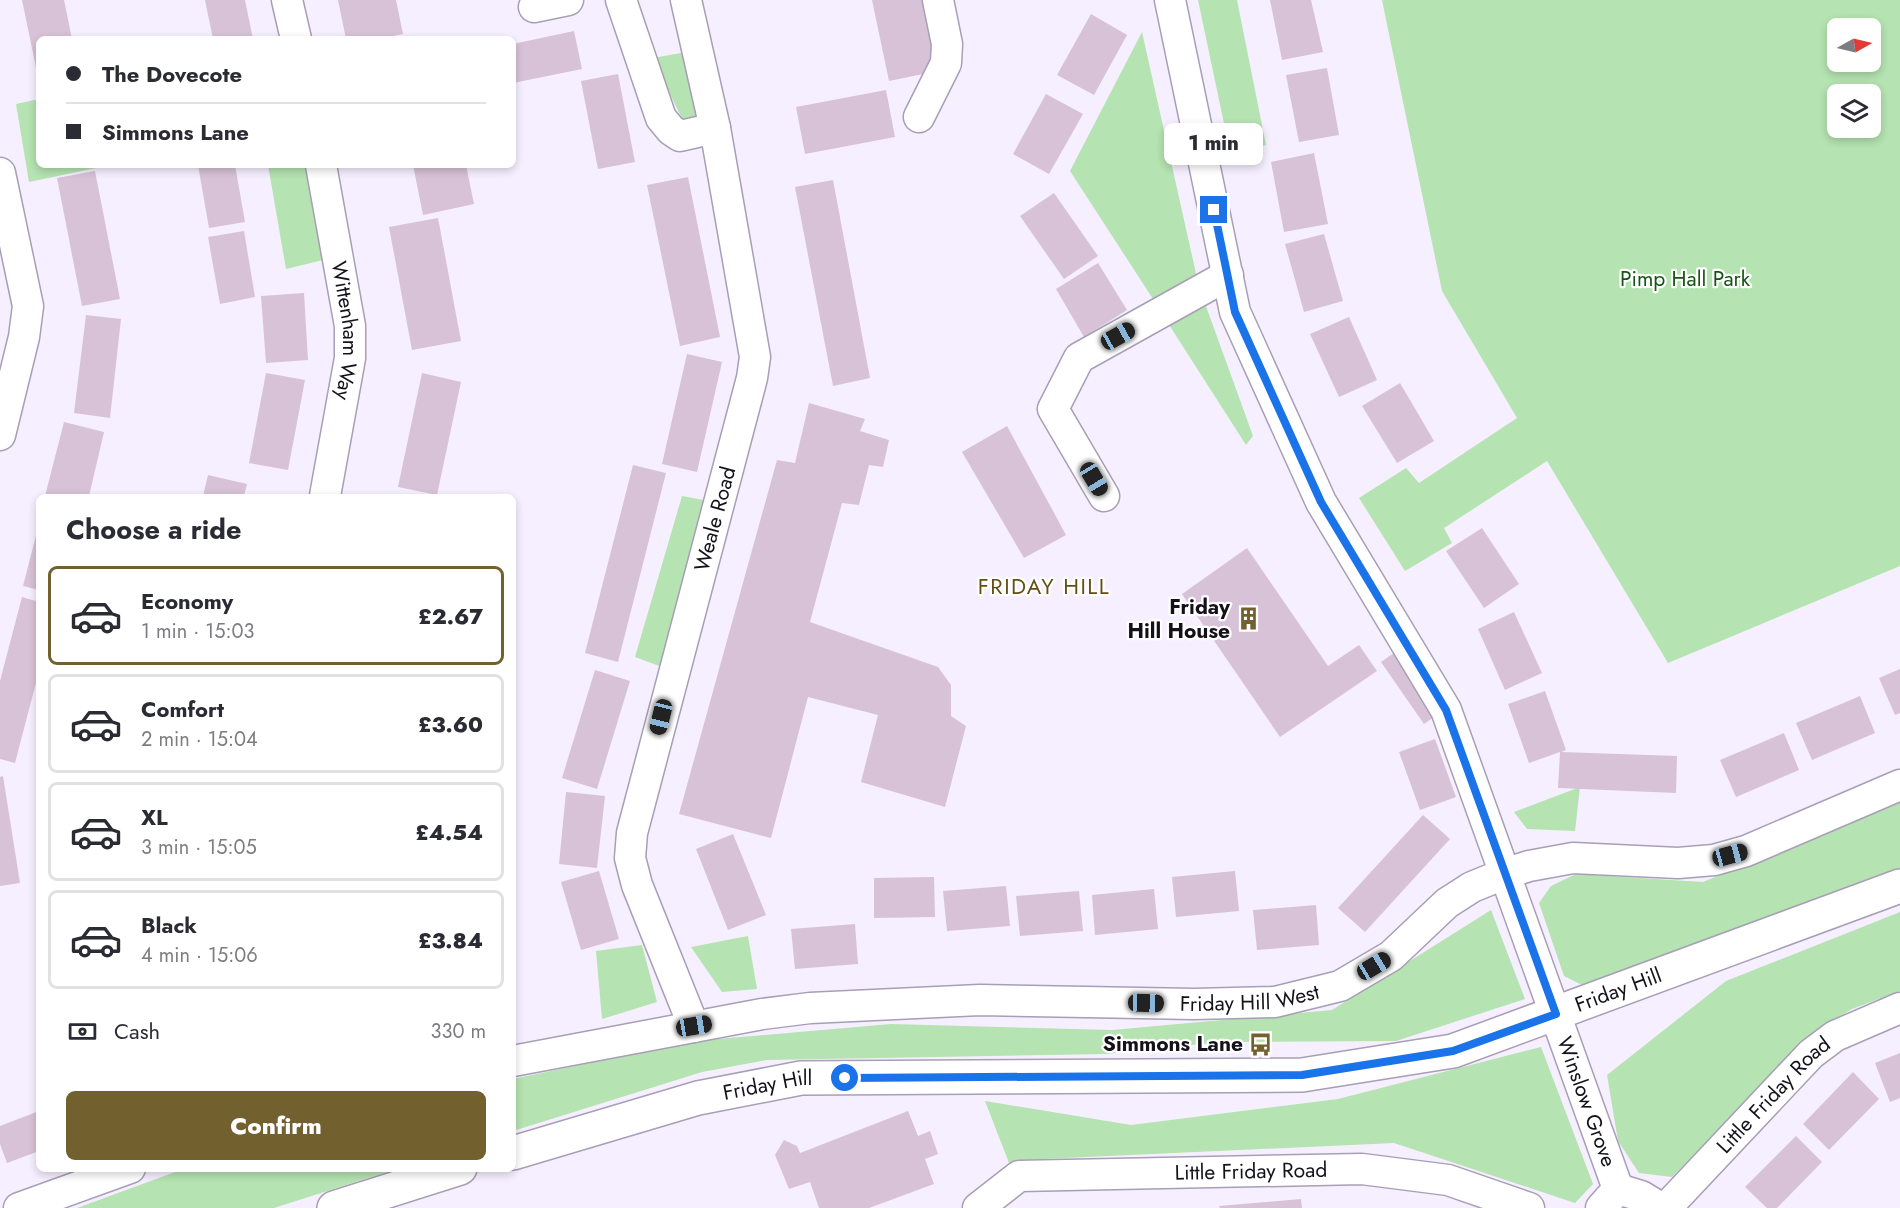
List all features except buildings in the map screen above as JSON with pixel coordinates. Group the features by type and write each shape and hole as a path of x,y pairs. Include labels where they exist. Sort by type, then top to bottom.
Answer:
{"main road":[{"name":"Friday Hill","path":"516,1152 698,1098 801,1078 1302,1075 1453,1051 1900,886"},
{"path":"334,1208 398,1198 452,1172"}],"street":[{"path":"287,0 295,36"},
{"path":"534,7 568,0"},
{"path":"621,0 661,118 671,130 680,136 715,128"},
{"name":"Weale Road","path":"686,0 715,128 754,357 752,378 632,833 630,858 637,885 694,1026"},
{"path":"919,117 946,63 947,44 938,0"},
{"path":"1170,0 1235,312 1321,502 1446,710 1556,1014"},
{"name":"Wittenham Way","path":"322,168 350,326 350,358 325,494"},
{"path":"0,173 28,306 24,337 0,435"},
{"path":"1104,496 1053,410 1079,358 1228,275"},
{"name":"Friday Hill West","path":"516,1060 694,1026 810,1008 968,1001 1194,1004 1275,1002 1340,986 1391,956 1447,903 1463,892 1504,874 1573,858 1678,863 1714,860 1746,851 1900,785"},
{"name":"Little Friday Road","path":"1666,1208 1812,1054 1835,1036 1900,1008"},
{"name":"Winslow Grove","path":"1556,1014 1609,1198 1641,1196 1661,1208"},
{"name":"Little Friday Road","path":"978,1208 1018,1176 1362,1169 1448,1180 1528,1208"},
{"path":"19,1208 119,1172"}],"green space":[{"path":"1198,0 1237,0 1266,145 1230,152"},
{"name":"Pimp Hall Park","path":"1382,0 1900,0 1900,566 1668,663 1547,461 1444,528 1452,543 1405,571 1359,498 1406,468 1419,483 1517,418 1442,291"},
{"path":"1142,32 1197,278 1155,302 1070,171"},
{"path":"692,51 708,121 683,121 653,58"},
{"path":"36,100 36,168 96,168 29,182 16,104"},
{"path":"269,168 312,168 327,259 286,269"},
{"path":"1203,298 1253,436 1246,445 1166,320"},
{"path":"682,496 715,502 673,671 635,657"},
{"path":"1580,787 1575,831 1527,829 1514,812"},
{"path":"1900,800 1900,870 1586,987 1564,976 1539,903 1551,886 1576,874 1703,882"},
{"path":"1491,910 1525,999 1396,1041 1220,1042 1106,1054 767,1060 702,1072 516,1130 516,1078 694,1041 891,1024 1112,1030 1332,1010"},
{"path":"1900,912 1900,991 1852,1009 1814,1032 1672,1177 1639,1173 1618,1141 1607,1075 1726,981"},
{"path":"748,936 757,989 722,992 691,947"},
{"path":"642,945 657,1002 602,1019 596,951"},
{"path":"1541,1047 1593,1184 1575,1203 1394,1143 1043,1159 1011,1168 985,1101 1131,1125 1338,1099"},
{"path":"175,1172 387,1172 274,1208 77,1208"}],"place":[{"name":"Friday Hill House","path":"1248,619"},
{"name":"Simmons Lane","path":"1261,1044"}],"district":[{"name":"FRIDAY HILL","path":"1044,586"}],"route":[{"path":"845,1078 1302,1075 1453,1051 1556,1014 1446,710 1321,502 1235,312 1214,210"}]}
